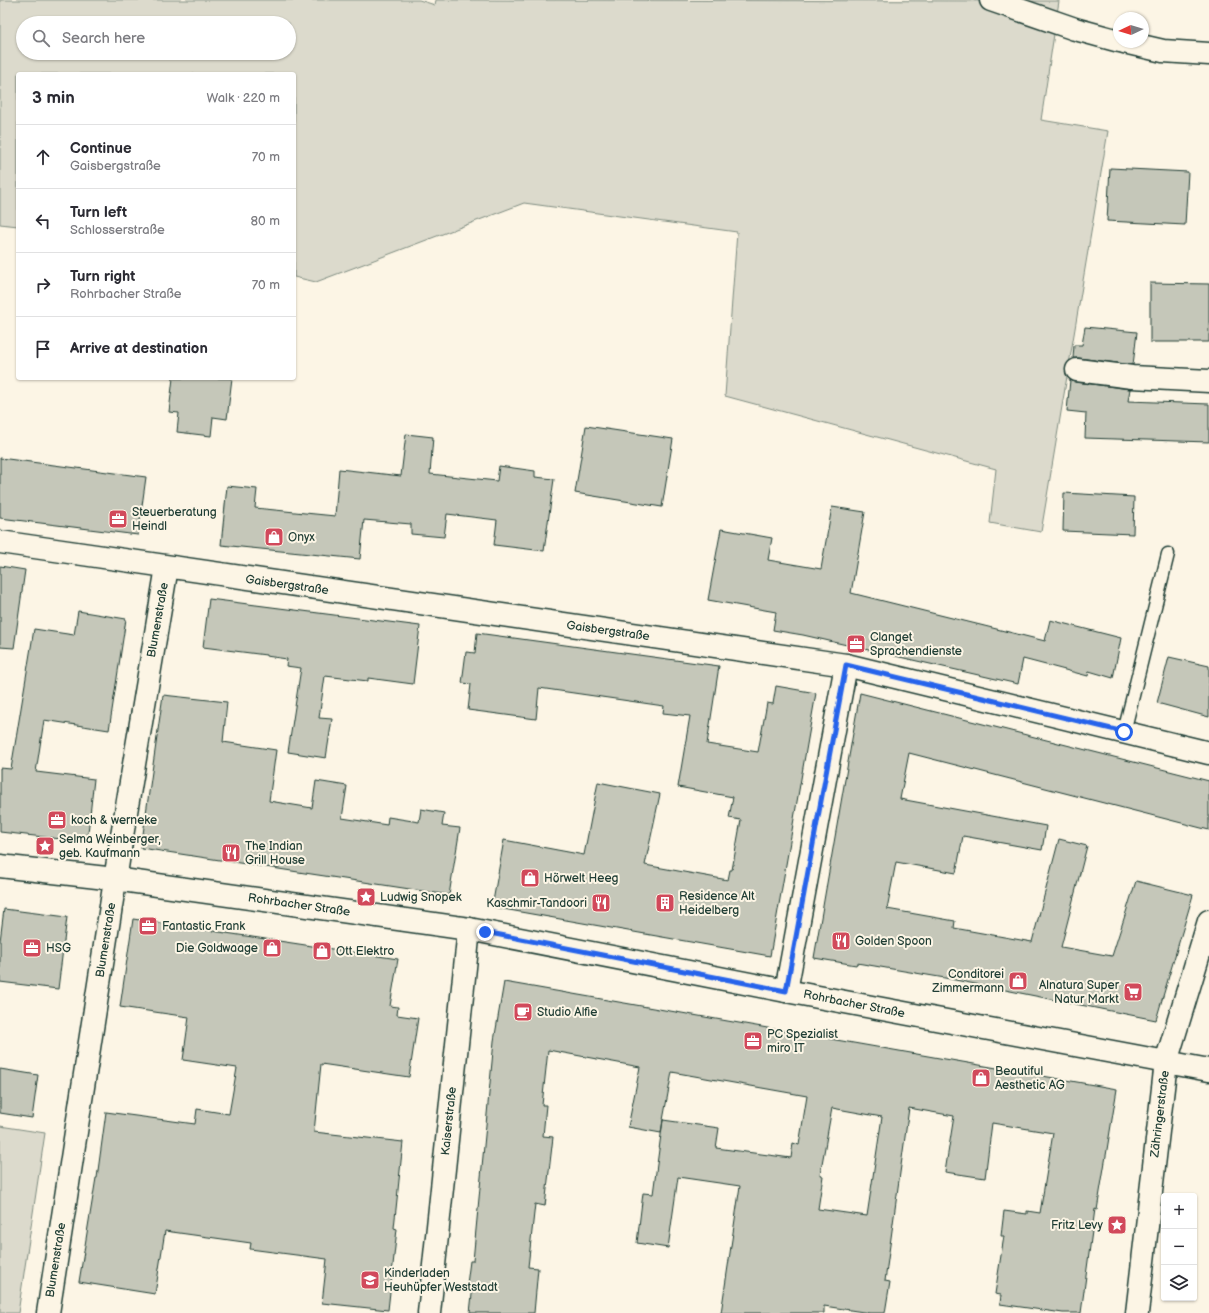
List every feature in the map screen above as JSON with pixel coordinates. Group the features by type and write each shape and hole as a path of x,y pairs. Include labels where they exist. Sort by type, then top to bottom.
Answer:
{"street":[{"path":"991,0 1075,29 1113,39"},
{"path":"1149,48 1164,51 1209,54"},
{"path":"1077,370 1132,377 1209,381"},
{"name":"Gaisbergstraße","path":"0,542 846,665 1209,753"},
{"name":"Blumenstraße","path":"48,1313 115,879 167,567"},
{"path":"786,991 846,665"},
{"name":"Rohrbacher Straße","path":"0,866 115,879 469,929 786,991 1209,1070"},
{"name":"Zähringerstraße","path":"1137,1313 1166,1062 1209,921"},
{"name":"Kaiserstraße","path":"429,1313 469,929"}],"lane":[{"path":"1124,732 1168,554"}],"shaded area":[{"path":"0,0 419,0 435,5 436,0 1059,1 1041,120 1108,131 1041,532 990,523 996,469 725,396 737,232 524,203 316,282 296,277 296,72 16,72 16,226 0,224"},
{"path":"0,1126 45,1133 18,1313 0,1313"}],"building":[{"path":"1110,168 1188,172 1185,225 1107,221"},
{"path":"1150,283 1209,284 1209,342 1150,342"},
{"path":"1085,327 1137,332 1133,365 1073,358 1074,345 1082,345"},
{"path":"173,380 232,380 227,419 213,417 211,436 177,432 179,413 169,412"},
{"path":"1070,380 1075,382 1130,389 1128,401 1209,404 1209,442 1085,438 1086,413 1067,411"},
{"path":"586,426 673,439 662,507 575,493"},
{"path":"406,434 433,437 430,474 497,481 499,466 535,471 535,477 554,479 544,551 494,545 497,520 447,514 444,537 411,534 411,524 364,520 360,559 221,545 227,486 257,489 255,508 335,516 339,469 401,476"},
{"path":"0,458 146,477 138,535 0,518"},
{"path":"1064,493 1134,497 1133,534 1063,531"},
{"path":"832,507 865,512 851,593 1045,641 1050,620 1121,638 1113,678 1089,671 1088,676 1023,659 1018,684 803,635 773,630 776,612 708,600 721,529 772,538 768,560 821,569"},
{"path":"0,566 25,570 14,648 0,647"},
{"path":"209,599 420,626 413,684 368,678 368,681 325,676 319,718 332,719 326,758 288,752 301,668 286,666 287,659 203,647"},
{"path":"78,611 126,619 109,730 44,720 36,772 94,779 87,842 0,832 0,768 11,769 34,629 74,635"},
{"path":"477,633 719,666 707,744 758,752 767,703 773,704 776,686 816,693 770,956 492,907 504,840 584,855 598,782 660,794 645,865 728,880 730,870 732,870 741,820 729,818 733,797 678,787 690,716 663,713 664,706 539,688 536,719 468,710 471,684 462,683 466,652 475,653"},
{"path":"1169,657 1209,666 1209,717 1157,703"},
{"path":"860,693 1209,781 1209,830 909,753 900,799 1046,826 1042,850 963,836 956,873 896,862 887,909 955,921 954,928 1032,942 1059,839 1087,846 1061,947 1112,956 1136,881 1193,895 1156,1020 945,978 857,963 856,965 814,958"},
{"path":"163,695 227,702 223,742 276,750 269,801 312,808 316,781 347,786 342,818 387,825 388,817 419,822 421,809 444,813 442,826 460,828 449,895 141,848"},
{"path":"4,909 67,917 58,989 0,982 0,941"},
{"path":"133,919 398,959 390,1006 398,1007 397,1015 418,1018 409,1077 321,1064 314,1132 403,1142 394,1228 397,1229 388,1310 322,1303 327,1259 250,1249 251,1243 165,1231 155,1294 79,1282 97,1178 106,1112 195,1124 197,1109 229,1114 237,1068 183,1060 189,1017 120,1007"},
{"path":"504,982 1117,1089 1097,1210 1095,1209 1081,1313 1063,1313 1000,1304 1001,1295 995,1294 1004,1236 1001,1236 1004,1211 1027,1214 1027,1211 1040,1213 1053,1133 992,1123 985,1178 945,1172 954,1116 909,1108 885,1281 890,1282 885,1313 870,1313 824,1306 824,1313 721,1313 740,1186 678,1177 668,1248 637,1243 643,1193 653,1194 663,1120 661,1133 628,1127 640,1067 548,1050 542,1105 546,1105 543,1136 553,1137 545,1206 535,1204 528,1267 538,1268 534,1313 470,1313 473,1285 467,1284 470,1261 473,1261 494,1041","holes":["672,1072 807,1096 799,1145 793,1143 791,1158 716,1148 719,1128 663,1120","832,1108 882,1117 867,1216 818,1209 823,1176 820,1175"]},
{"path":"0,1069 38,1075 32,1118 0,1113"}],"place":[{"name":"Steuerberatung Heindl","path":"118,519"},
{"name":"Onyx","path":"274,537"},
{"name":"Clanget Sprachendienste","path":"856,644"},
{"name":"koch & werneke","path":"57,820"},
{"name":"Selma Weinberger, geb. Kaufmann","path":"45,846"},
{"name":"The Indian Grill House","path":"231,853"},
{"name":"Hörwelt Heeg","path":"530,878"},
{"name":"Ludwig Snopek","path":"366,897"},
{"name":"Kaschmir-Tandoori","path":"601,903"},
{"name":"Residence Alt Heidelberg","path":"665,903"},
{"name":"Fantastic Frank","path":"148,926"},
{"name":"Golden Spoon","path":"841,941"},
{"name":"HSG","path":"32,948"},
{"name":"Die Goldwaage","path":"272,948"},
{"name":"Ott Elektro","path":"322,951"},
{"name":"Conditorei Zimmermann","path":"1018,981"},
{"name":"Alnatura Super Natur Markt","path":"1133,992"},
{"name":"Studio Alfie","path":"523,1012"},
{"name":"PC Spezialist miro IT","path":"753,1041"},
{"name":"Beautiful Aesthetic AG","path":"981,1078"},
{"name":"Fritz Levy","path":"1117,1225"},
{"name":"Kinderladen Heuhüpfer Weststadt","path":"370,1280"}],"route":[{"path":"485,932 786,991 846,665 1124,732"}]}
